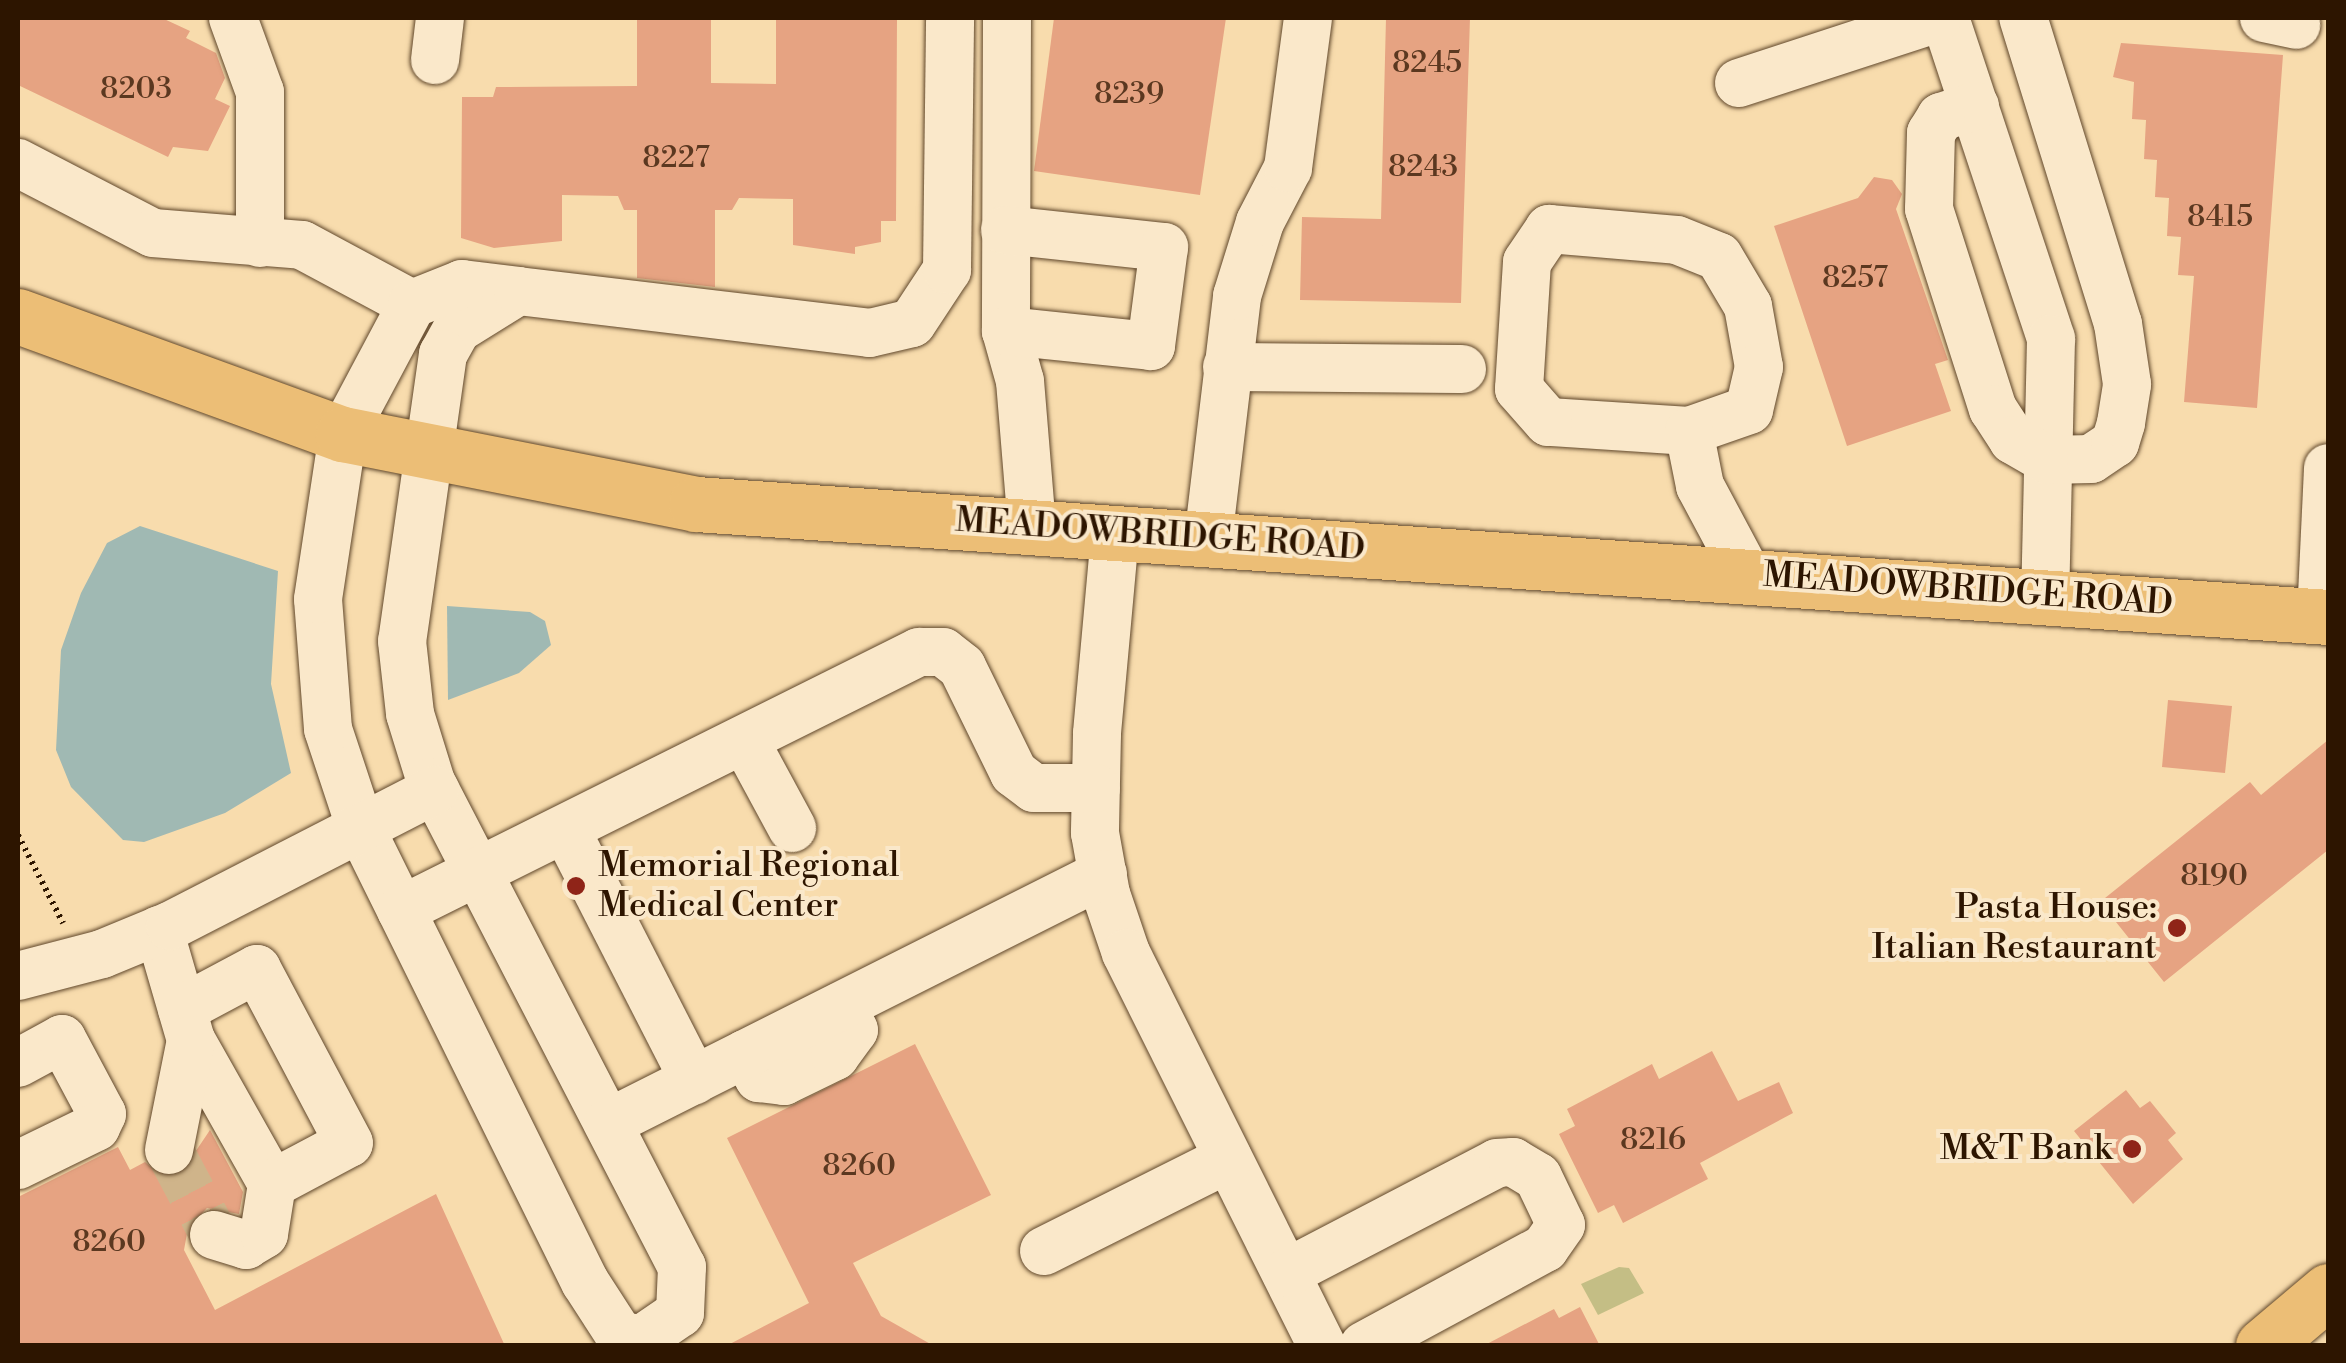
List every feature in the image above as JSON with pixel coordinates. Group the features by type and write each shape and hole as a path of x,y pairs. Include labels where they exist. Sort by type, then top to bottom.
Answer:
{"main road":[{"name":"MEADOWBRIDGE ROAD","path":"18,316 343,434 434,457 696,504 2325,617"},
{"path":"2263,1346 2328,1290"}],"street":[{"path":"233,18 260,92 260,243"},
{"path":"518,291 457,330 443,354 434,457 402,641 410,714 436,790 682,1267 680,1312 642,1339 620,1336 606,1320 360,829 328,729 318,664 318,599 343,434 412,304 462,284 870,333 912,323 948,270 950,18"},
{"path":"1007,18 1006,330 1020,381 1032,528"},
{"path":"1208,540 1227,367 1260,222 1288,168 1308,18"},
{"path":"1739,83 1941,18 2051,339 2044,596"},
{"path":"1974,106 1941,116 1931,133 1929,209 1993,409 2013,440 2048,460 2105,453 2122,423 2127,384 2118,324 2023,18"},
{"path":"18,163 153,232 302,245 412,304"},
{"path":"1549,229 1677,240 1719,258 1748,306 1759,368 1749,410 1689,431 1548,422 1520,389 1527,262 1549,229"},
{"path":"1006,230 1164,248 1151,346 1006,330"},
{"path":"1227,367 1462,369"},
{"path":"1689,431 1700,486 1748,576"},
{"path":"2325,617 2328,468"},
{"path":"1115,535 1096,788 1103,874 1126,953 1322,1346"},
{"path":"401,910 476,868 567,832 919,652 942,652 962,667 1014,772 1034,788 1096,788"},
{"path":"745,741 792,828"},
{"path":"18,976 82,960 160,930 436,790"},
{"path":"567,832 694,1080"},
{"path":"608,1123 1103,874"},
{"path":"160,930 186,1024 272,1184 264,1234 246,1245 214,1235"},
{"path":"170,1150 186,1024 257,969 349,1143 272,1184"},
{"path":"18,1063 62,1039 102,1114 96,1127 18,1165"},
{"path":"1044,1251 1228,1159"},
{"path":"1286,1273 1497,1163 1512,1162 1538,1177 1561,1225 1545,1248 1364,1346"}],"path":[{"path":"18,834 82,960"}],"shaded area":[{"path":"1619,1267 1629,1268 1644,1293 1598,1315 1581,1284"}],"water":[{"path":"140,526 278,571 271,684 291,773 225,813 144,842 123,840 71,787 56,750 61,650 81,593 107,543"},
{"path":"447,606 530,612 545,621 551,645 519,673 448,700"}],"building":[{"path":"18,18 162,18 190,31 186,38 216,53 225,78 215,99 230,106 208,151 173,147 168,157 18,85"},
{"path":"637,18 711,18 711,83 776,84 776,18 897,18 896,221 881,221 881,242 855,247 855,254 793,245 793,199 739,198 732,210 715,210 715,287 637,278 637,210 624,210 618,196 562,195 562,241 494,248 461,238 462,97 493,97 496,87 637,86"},
{"path":"1054,18 1226,18 1200,195 1034,171"},
{"path":"1386,18 1470,18 1461,303 1300,300 1302,217 1381,219"},
{"path":"2121,43 2283,55 2257,408 2184,402 2194,276 2178,275 2181,237 2167,236 2169,198 2155,197 2157,160 2144,159 2146,120 2132,119 2134,82 2113,77"},
{"path":"1874,177 1892,180 1902,194 1896,209 1948,360 1935,364 1951,411 1847,446 1774,226 1858,198"},
{"path":"2168,700 2232,706 2225,773 2162,767"},
{"path":"2328,740 2328,850 2164,982 2100,902 2250,782 2261,795"},
{"path":"915,1044 991,1195 853,1263 881,1316 934,1346 726,1346 809,1303 727,1138"},
{"path":"1712,1051 1738,1101 1779,1082 1793,1113 1700,1163 1708,1179 1623,1223 1614,1205 1598,1213 1559,1134 1575,1126 1567,1109 1652,1064 1659,1079"},
{"name":"M&T Bank","path":"2126,1090 2140,1108 2150,1101 2176,1133 2168,1140 2183,1159 2133,1204 2074,1131"},
{"path":"210,1130 243,1192 239,1214 207,1208 188,1228 184,1250 215,1310 436,1194 505,1346 18,1346 18,1197 118,1147 130,1170 145,1162 163,1177 179,1176"},
{"path":"1580,1307 1600,1346 1483,1346 1554,1309 1559,1318"}],"tunnel":[{"path":"169,1150 214,1235"}],"place":[{"name":"Memorial Regional Medical Center","path":"576,886"},
{"name":"Pasta House: Italian Restaurant","path":"2177,928"},
{"name":"M&T Bank","path":"2132,1149"}]}
